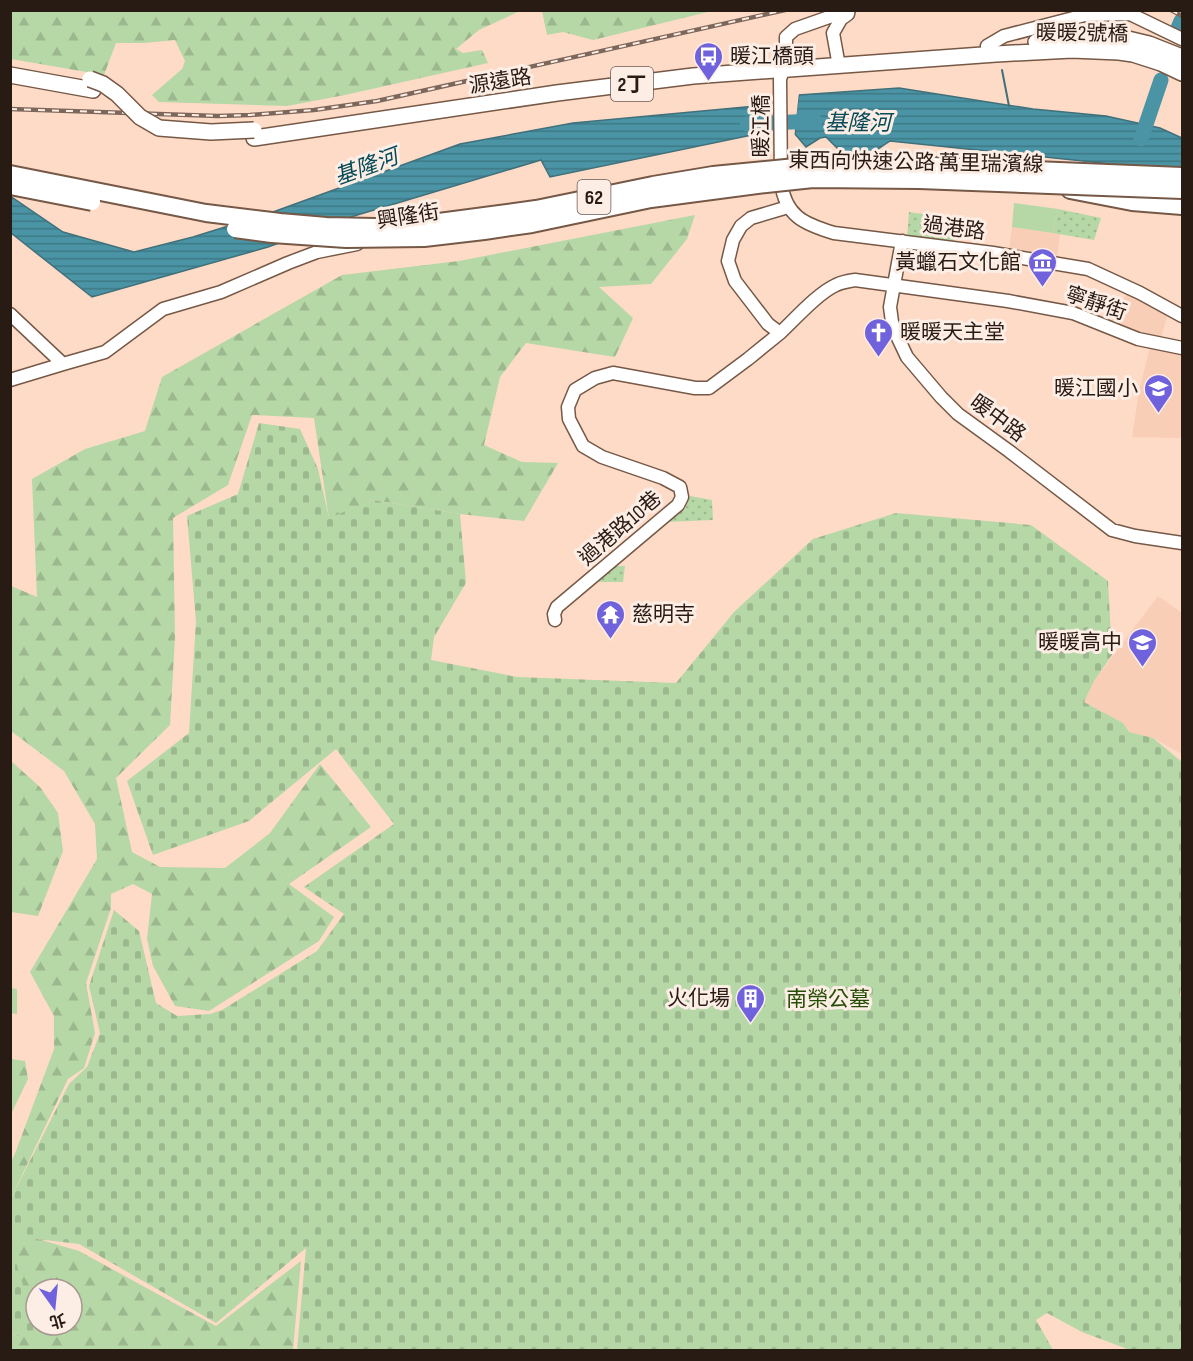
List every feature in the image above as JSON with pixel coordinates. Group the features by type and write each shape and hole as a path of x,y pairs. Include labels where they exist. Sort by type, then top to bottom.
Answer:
{"highway":[{"name":"東西向快速公路 萬里瑞濱線","path":"10,174 199,212 237,218 326,226 426,224 536,209 713,175 816,165 932,166 1182,176"},
{"name":"東西向快速公路 萬里瑞濱線","path":"10,186 205,224 272,234 346,239 423,238 484,231 532,224 651,199 813,179 919,180 1182,190"},
{"path":"1054,186 1132,202 1182,206"}],"main road":[{"name":"暖暖2號橋","path":"1013,49 1074,39 1128,39 1149,44 1182,57"},
{"name":"源遠路","path":"10,75 92,85 103,84 117,94 140,117 159,128 254,134 693,67 783,70 987,46 1013,49"},
{"name":"源遠路","path":"839,62 1013,49"},
{"name":"暖暖2號橋","path":"1013,49 1119,52 1161,63 1182,73"},
{"name":"源遠路","path":"10,68 92,85"}],"street":[{"path":"839,62 833,33 841,19 851,10"},
{"name":"暖江橋","path":"781,173 786,37 795,29 851,10"},
{"name":"源遠路","path":"987,46 1004,36 1085,15 1127,12 1182,39"},
{"path":"780,333 768,324 735,281 728,261 733,240 741,226 751,219 788,207 782,195 781,173"},
{"name":"興隆街","path":"10,380 105,352 163,309 221,292 317,252 353,244 781,173"},
{"name":"過港路","path":"788,207 802,220 834,233 993,253 1088,269 1182,316"},
{"name":"暖中路","path":"902,241 890,307 892,322 907,357 941,397 958,414 1112,530 1182,543"},
{"name":"寧靜街","path":"780,333 833,286 855,280 1008,301 1072,313 1138,339 1182,348"},
{"path":"10,314 63,364"},
{"name":"過港路10巷","path":"555,620 554,614 557,607 678,506 682,497 680,487 663,478 602,457 584,446 569,419 568,407 575,390 595,378 612,373 694,388 709,388 780,333"}],"shaded area":[{"path":"1012,227 1060,234 1057,258 1009,250"},
{"path":"1127,293 1168,313 1161,338 1127,332 1110,325"},
{"name":"暖江國小","path":"1150,347 1182,352 1182,438 1132,437 1139,391"},
{"name":"暖暖高中","path":"1158,596 1182,613 1182,754 1153,738 1129,732 1123,723 1084,702 1094,681"}],"green space":[{"path":"542,10 712,11 593,40 563,32 547,35"},
{"path":"10,11 520,11 479,30 456,49 463,53 482,50 488,63 287,106 159,102 152,95 182,69 185,61 175,40 116,43 104,75 11,59"},
{"path":"1014,203 1058,209 1053,233 1012,227"},
{"path":"1058,209 1101,218 1094,240 1053,233"},
{"path":"909,212 929,215 939,226 938,232 956,235 953,244 907,239"},
{"path":"695,215 687,239 651,284 599,287 633,318 615,357 526,343 500,377 484,445 522,462 558,463 524,521 460,514 373,500 329,519 314,418 252,415 228,485 173,518 175,637 170,725 116,778 132,852 160,867 225,868 270,833 320,764 371,827 289,884 334,917 319,941 209,1011 175,1006 153,966 147,939 152,894 133,884 111,894 111,908 86,983 95,1033 84,1068 68,1079 11,1198 11,1162 54,1049 54,1016 30,972 97,859 95,824 64,771 11,731 11,586 37,597 32,479 85,449 145,431 162,377 342,275 459,261"},
{"name":"南榮公墓","path":"259,423 300,429 318,469 329,518 373,500 460,514 466,583 434,637 431,660 517,677 676,683 734,612 813,539 896,513 1031,525 1108,581 1112,655 1094,681 1084,702 1123,723 1129,732 1153,738 1182,762 1182,980 1180,995 1182,996 1182,1350 1130,1350 1082,1332 1047,1313 1036,1320 1053,1350 297,1350 306,1248 216,1323 79,1244 11,1236 11,1198 69,1084 87,1067 100,1033 89,986 114,910 139,931 156,1003 177,1016 210,1014 222,1010 317,951 344,914 304,887 394,824 336,749 249,821 153,855 127,781 189,733 196,621 187,516 238,494"},
{"path":"690,496 712,500 713,520 665,522 685,509"},
{"path":"616,566 625,566 623,582 597,582"},
{"path":"11,761 40,787 58,813 63,851 38,916 11,912"},
{"path":"11,988 17,989 17,1014 11,1013"},
{"path":"11,1059 25,1061 28,1079 11,1114"},
{"path":"11,1231 79,1251 216,1326 301,1261 293,1350 11,1350 11,1335 23,1336 11,1301"},
{"path":"10,1244 24,1288 24,1333 23,1336 11,1335"}],"water":[{"name":"基隆河","path":"899,88 1033,109 1106,116 1160,128 1182,138 1182,205 1102,163 890,141 875,151 843,154 826,137 806,147 795,134 799,95"},
{"path":"768,105 766,132 550,177 541,160 354,216 268,247 92,297 11,233 10,196 63,232 134,252 193,237 273,212 460,144 573,123"}],"pier":[{"path":"799,92 794,138 792,134 793,114 796,94"},
{"path":"764,102 769,102 771,105 769,133 765,136"}],"waterway":[{"path":"1178,28 1181,21"},
{"path":"1002,70 1009,106"},
{"path":"1141,139 1161,80"},
{"name":"基隆河","path":"747,124 815,121"}],"railway":[{"path":"10,109 218,116 314,110 377,101 785,10"},
{"path":"1171,10 1182,16"}],"place":[{"name":"暖江橋頭","path":"709,82"},
{"name":"黃蠟石文化館","path":"1042,288"},
{"name":"暖暖天主堂","path":"879,358"},
{"name":"暖江國小","path":"1159,414"},
{"name":"慈明寺","path":"611,640"},
{"name":"暖暖高中","path":"1143,668"},
{"name":"火化場","path":"751,1024"}]}
